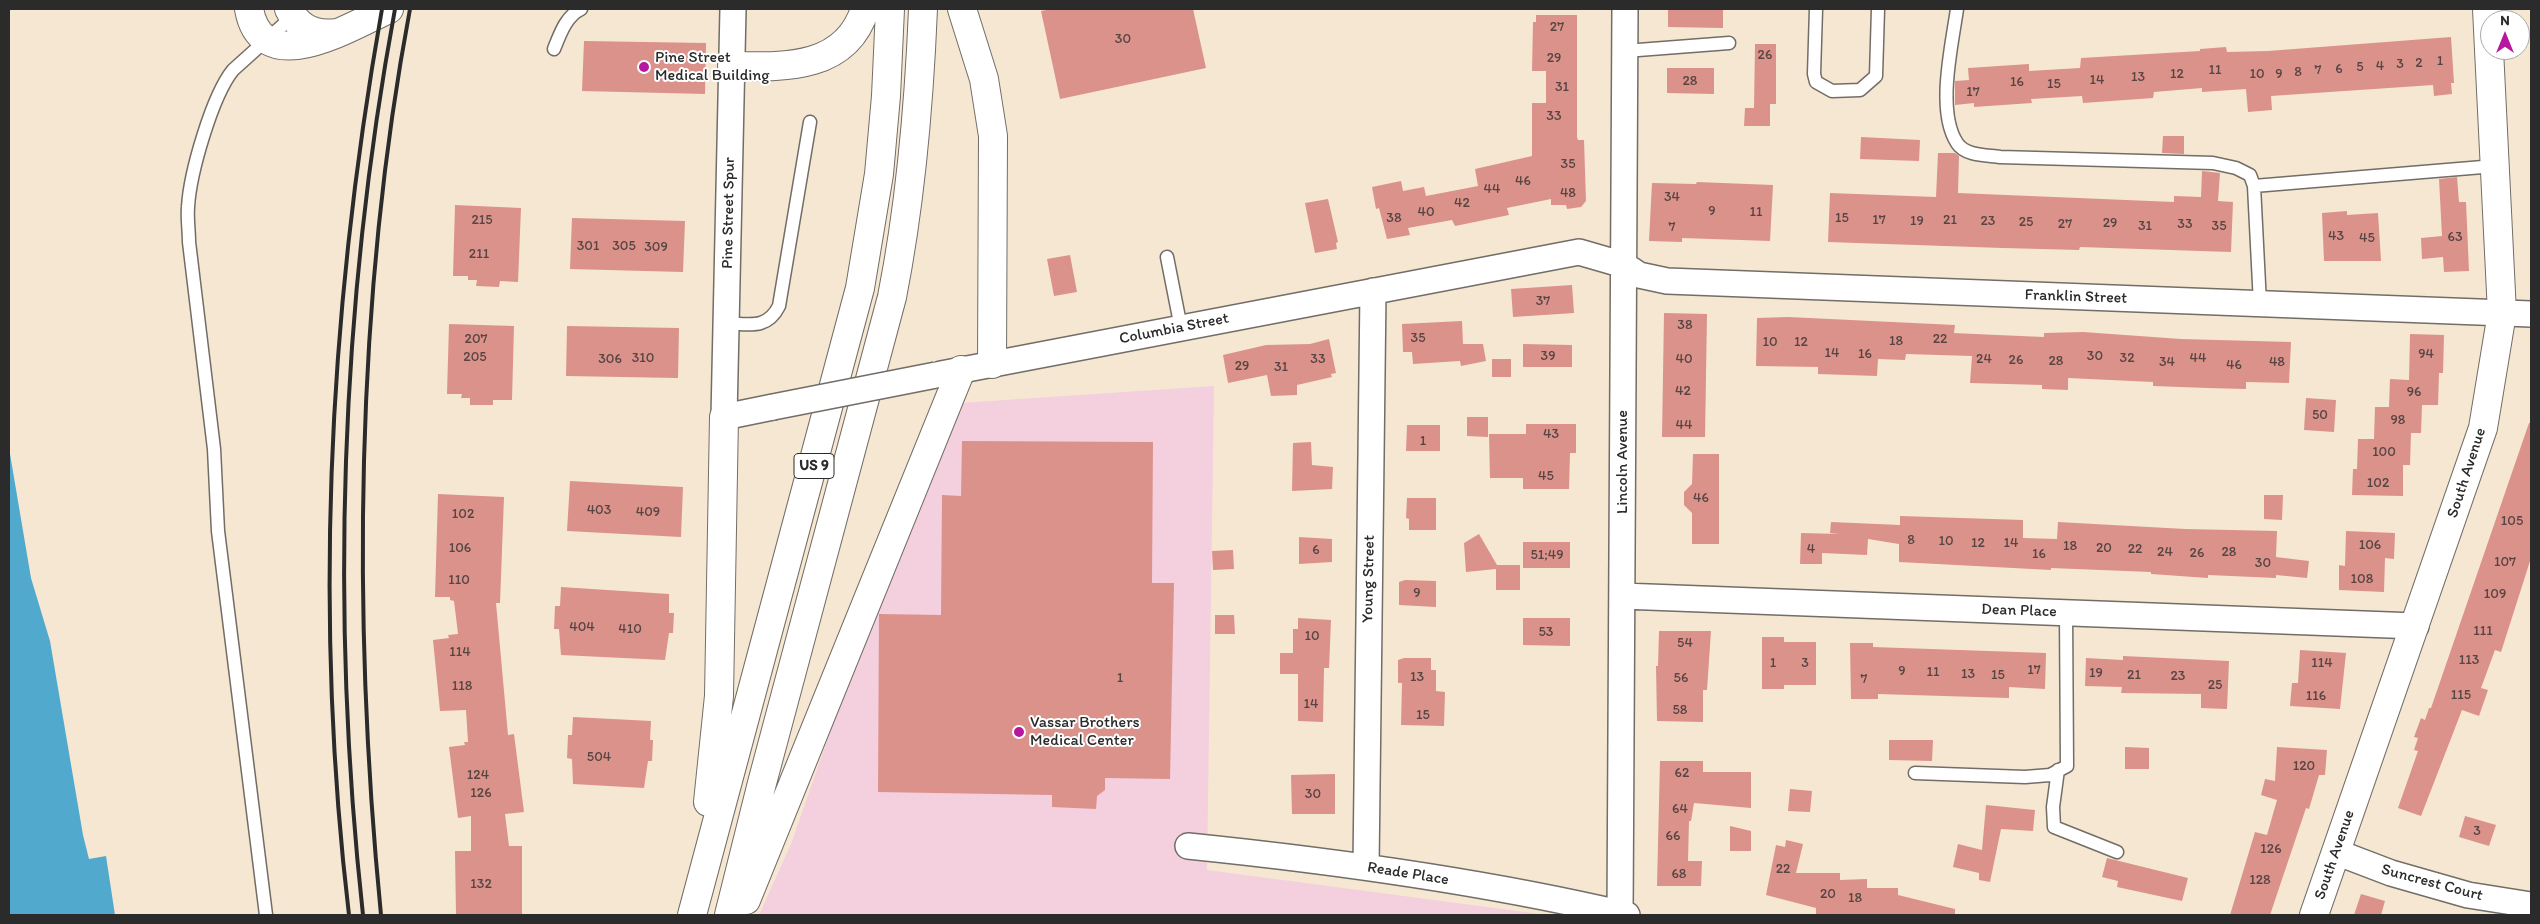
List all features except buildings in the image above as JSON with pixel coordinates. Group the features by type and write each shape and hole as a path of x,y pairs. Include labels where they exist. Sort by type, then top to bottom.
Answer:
{"main road":[{"path":"248,9 253,23 266,40 280,45 296,46 316,42 389,9"},
{"path":"732,66 777,66 797,64 819,58 835,50 848,40 865,9"},
{"name":"US 9","path":"692,915 860,288 879,174 886,96 890,9"},
{"name":"US 9","path":"729,915 759,792 892,297 906,222 915,153 923,9"},
{"path":"962,9 984,78 993,136 992,364"},
{"name":"South Avenue","path":"2314,915 2416,626 2483,428 2502,313 2487,9"},
{"path":"291,12 298,22 312,31 336,33"},
{"path":"740,915 949,372"},
{"path":"692,915 718,719 724,417"}],"street":[{"name":"Pine Street Spur","path":"724,417 733,9"},
{"name":"Lincoln Avenue","path":"1622,915 1625,9"},
{"name":"Columbia Street","path":"724,417 949,372 1579,252 1624,265"},
{"name":"Franklin Street","path":"1624,265 1639,275 1667,281 2531,314"},
{"name":"Young Street","path":"1366,867 1373,291"},
{"name":"Dean Place","path":"1622,596 2416,626"},
{"name":"Reade Place","path":"1188,846 1366,867 1580,903 1622,915"},
{"name":"Suncrest Court","path":"2336,852 2391,873 2468,895 2531,904"}],"lane":[{"path":"554,49 563,28 574,12 581,9"},
{"path":"1816,9 1814,74 1816,82 1832,91 1860,90 1876,76 1878,9"},
{"path":"1957,9 1947,92 1949,121 1958,144 1974,154 2213,163 2236,168 2250,175 2254,186 2260,304"},
{"path":"266,915 218,531 214,449 190,242 188,207 193,175 218,93 232,70 266,40 291,12"},
{"path":"1625,51 1729,43"},
{"path":"726,323 762,324 773,318 779,306 810,122"},
{"path":"2254,186 2494,166"},
{"path":"1167,256 1181,328"},
{"path":"1915,773 2025,777 2050,775 2067,766 2066,613"},
{"path":"2058,770 2053,807 2054,827 2117,852"}],"shaded area":[{"name":"Vassar Brothers Medical Center","path":"1214,386 1207,870 1547,915 759,915 791,844 869,620 960,403"}],"water":[{"path":"9,448 31,578 50,641 83,835 89,859 106,856 115,915 9,915"}],"railway":[{"path":"349,915 338,802 332,688 330,574 332,461 339,347 349,234 364,121 382,9"},
{"path":"363,915 346,689 344,575 346,461 352,347 362,234 376,121 395,9"},
{"path":"381,915 372,803 366,690 363,576 364,461 369,346 378,232 392,120 410,9"}],"place":[{"name":"Pine Street Medical Building","path":"644,67"},
{"name":"Vassar Brothers Medical Center","path":"1019,732"}]}
